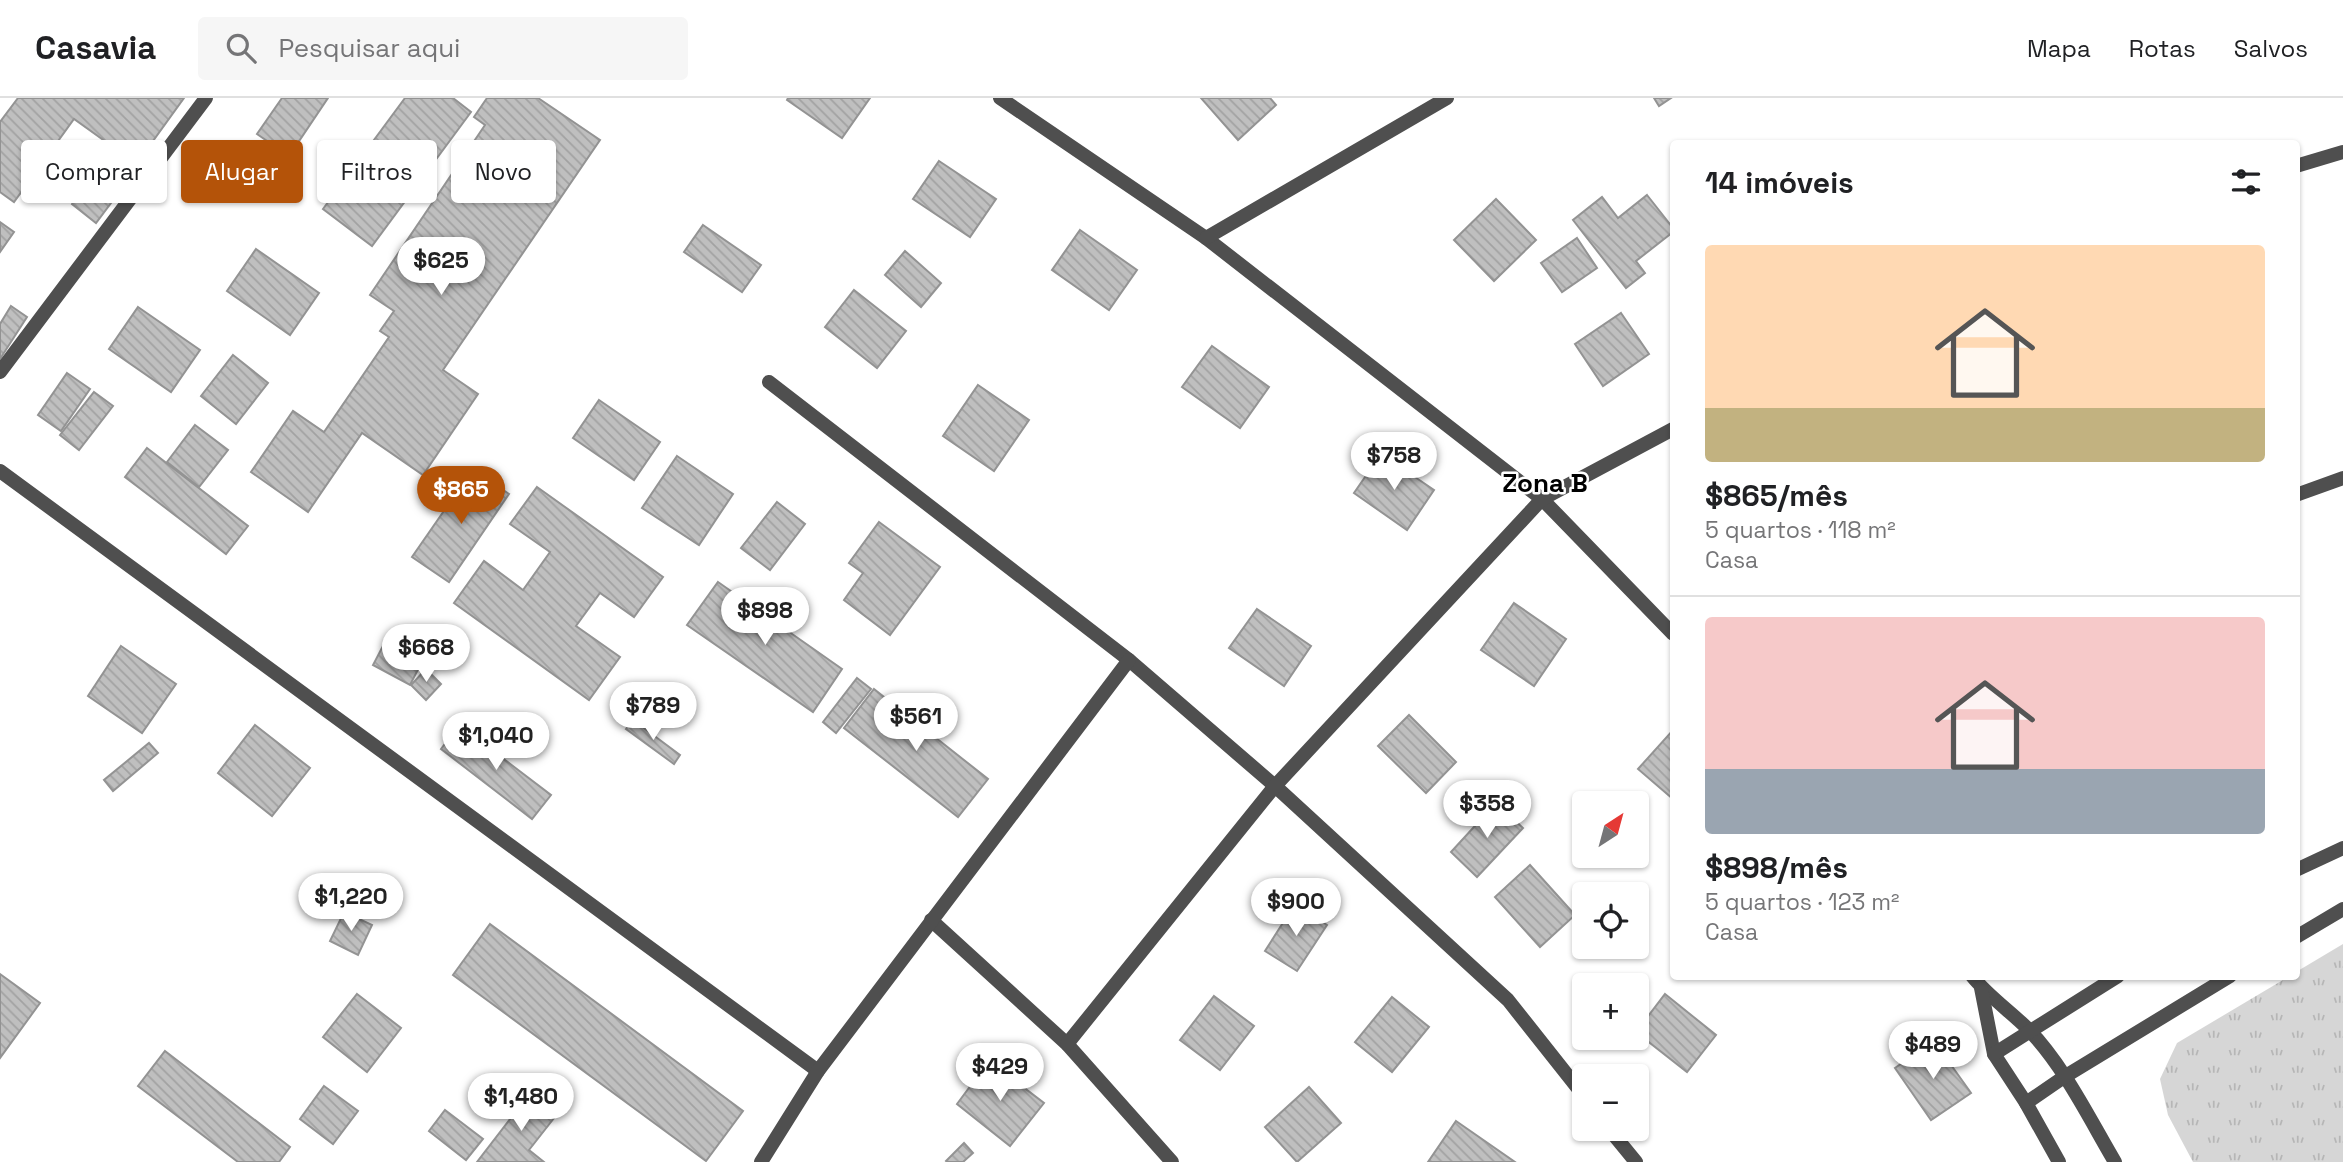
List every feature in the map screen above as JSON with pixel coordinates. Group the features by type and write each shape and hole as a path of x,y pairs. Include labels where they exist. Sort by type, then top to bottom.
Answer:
{"street":[{"path":"0,372 206,98"},
{"path":"1000,98 1206,238 1542,499 1670,631"},
{"path":"1206,238 1447,98"},
{"path":"2300,165 2343,152"},
{"path":"769,382 1129,660 1275,786 1508,1000 1572,1081"},
{"path":"1067,1044 1275,786 1542,499 1670,431"},
{"path":"0,471 818,1071"},
{"path":"2300,494 2343,478"},
{"path":"761,1162 818,1071 1129,660"},
{"path":"2300,868 2343,848"},
{"path":"2300,935 2343,909"},
{"path":"931,920 1067,1044 1172,1162"},
{"path":"1994,1054 2111,980"},
{"path":"2026,1103 2223,980"},
{"path":"1976,982 2029,1030 2064,1077 2115,1162"},
{"path":"1976,982 1994,1054 2026,1103 2059,1162"},
{"path":"1619,1141 1636,1162"}],"green space":[{"path":"2343,944 2343,1162 2193,1162 2168,1115 2160,1079 2177,1043 2283,980 2300,980 2300,970"}],"building":[{"path":"18,98 184,98 154,140 103,140 74,119 59,140 21,140 21,192 14,202 0,192 0,122"},
{"path":"282,98 328,98 300,140 266,140 257,134"},
{"path":"405,98 453,98 471,112 437,158 437,140 374,140"},
{"path":"487,98 538,98 600,140 443,370 478,394 423,475 362,433 308,512 251,472 293,411 324,432 389,337 380,331 394,311 370,295 432,203 437,203 437,196 451,175 451,203 556,203 556,140 475,140 485,125 474,117"},
{"path":"870,98 842,138 787,100"},
{"path":"1201,98 1270,98 1276,105 1238,140"},
{"path":"1654,98 1671,98 1659,106"},
{"path":"939,161 996,199 970,237 913,199"},
{"path":"1647,195 1670,224 1670,234 1636,261 1645,273 1626,288 1573,220 1602,197 1618,218"},
{"path":"1496,199 1536,240 1494,281 1454,240"},
{"path":"73,203 111,203 96,223"},
{"path":"327,203 404,203 372,246 323,209"},
{"path":"0,222 14,232 0,252"},
{"path":"703,225 761,265 742,292 684,252"},
{"path":"1080,230 1137,270 1109,310 1052,270"},
{"path":"1577,238 1597,268 1562,292 1541,263"},
{"path":"256,249 319,293 290,335 227,291"},
{"path":"905,251 941,283 921,307 885,275"},
{"path":"854,290 906,331 877,368 825,327"},
{"path":"11,306 27,317 0,359 0,324"},
{"path":"138,307 200,350 171,392 109,349"},
{"path":"1621,313 1649,354 1603,386 1575,344"},
{"path":"1212,346 1269,387 1240,428 1182,387"},
{"path":"233,355 268,383 236,424 201,396"},
{"path":"67,373 90,389 61,431 38,415"},
{"path":"978,385 1029,420 994,471 943,436"},
{"path":"94,392 113,406 79,450 60,435"},
{"path":"599,400 660,442 634,480 573,438"},
{"path":"195,425 228,450 199,487 167,462"},
{"path":"147,448 248,526 226,554 125,477"},
{"path":"1381,454 1434,490 1407,530 1354,493"},
{"path":"677,456 733,494 699,545 642,508"},
{"path":"473,469 509,494 449,582 412,557"},
{"path":"537,487 663,577 634,617 600,593 576,626 620,657 589,700 454,603 484,561 523,590 550,552 510,524"},
{"path":"777,502 805,524 770,570 741,548"},
{"path":"879,522 940,567 890,635 844,600 863,573 849,563"},
{"path":"718,582 842,669 813,712 687,625"},
{"path":"1514,603 1566,639 1534,686 1481,650"},
{"path":"1257,609 1311,646 1284,686 1229,648"},
{"path":"386,640 423,660 410,685 373,665"},
{"path":"121,646 176,684 142,733 88,696"},
{"path":"426,669 441,684 426,700 411,685"},
{"path":"857,678 871,689 836,733 823,722"},
{"path":"874,689 988,779 958,817 844,728"},
{"path":"1409,715 1456,762 1426,793 1378,746"},
{"path":"633,720 680,755 674,764 626,729"},
{"path":"255,725 310,768 272,816 218,773"},
{"path":"459,725 551,795 532,819 441,749"},
{"path":"1670,733 1670,796 1638,769"},
{"path":"149,743 158,753 113,791 104,780"},
{"path":"1496,803 1523,828 1477,877 1451,852"},
{"path":"1530,865 1572,912 1572,918 1540,947 1495,897"},
{"path":"1295,904 1327,925 1297,971 1265,951"},
{"path":"344,912 372,925 358,955 330,941"},
{"path":"490,924 743,1111 706,1161 453,975"},
{"path":"0,974 40,1003 0,1058"},
{"path":"357,994 401,1028 367,1072 323,1037"},
{"path":"1665,994 1716,1035 1687,1072 1649,1042 1649,1015"},
{"path":"1214,996 1254,1026 1220,1070 1180,1040"},
{"path":"1392,997 1429,1027 1392,1072 1355,1042"},
{"path":"1934,1041 1971,1093 1931,1120 1895,1068"},
{"path":"165,1051 290,1147 279,1162 238,1162 138,1086"},
{"path":"989,1061 1044,1103 1010,1146 957,1104"},
{"path":"324,1086 358,1111 333,1144 300,1119"},
{"path":"1309,1087 1341,1123 1297,1162 1265,1127"},
{"path":"531,1092 558,1113 529,1150 544,1162 477,1162"},
{"path":"445,1110 483,1139 466,1160 429,1131"},
{"path":"1456,1121 1515,1162 1428,1162"},
{"path":"964,1143 973,1153 963,1162 947,1162 946,1161"}],"district":[{"name":"Zona B","path":"1545,483"}]}
